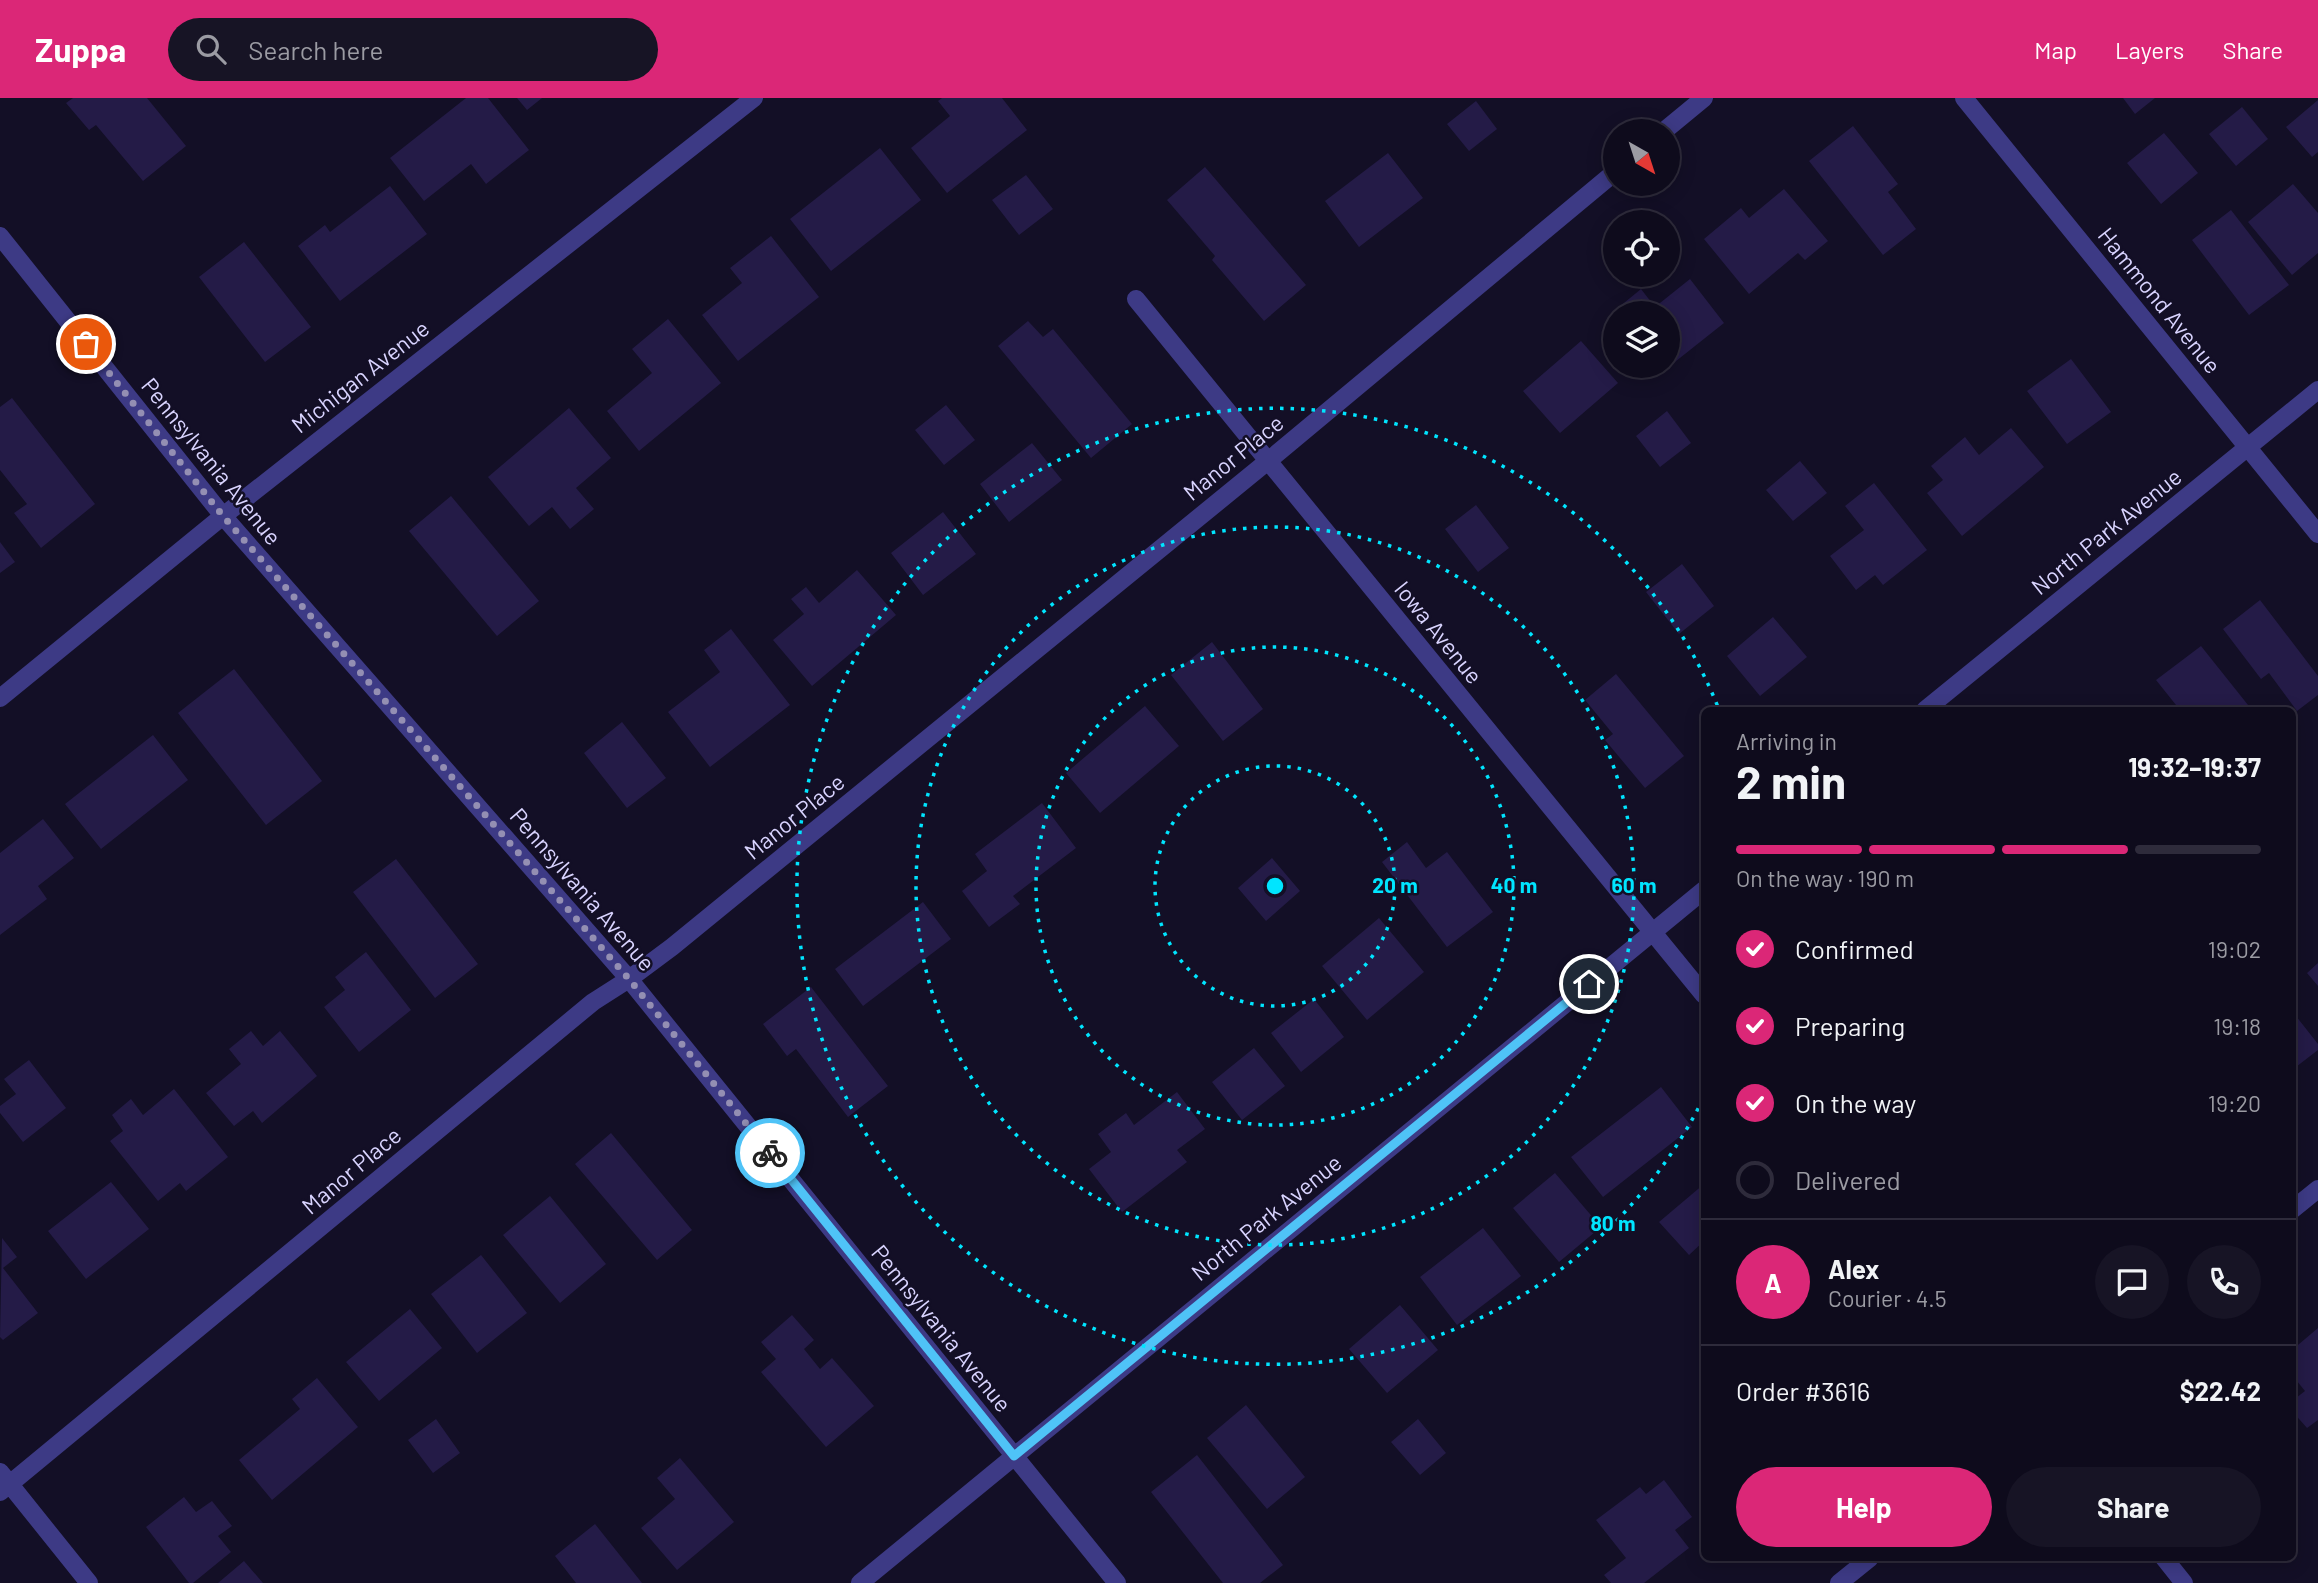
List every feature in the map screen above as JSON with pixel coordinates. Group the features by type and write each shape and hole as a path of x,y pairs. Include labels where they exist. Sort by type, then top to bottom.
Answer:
{"street":[{"name":"Michigan Avenue","path":"0,698 223,516 754,98"},
{"path":"1679,119 1704,98"},
{"name":"Hammond Avenue","path":"1965,98 2318,534"},
{"name":"Manor Place","path":"3,1483 593,1002 629,979 694,929 1268,461 1603,182"},
{"name":"Pennsylvania Avenue","path":"0,236 223,516 629,979 1117,1583"},
{"name":"Iowa Avenue","path":"1136,299 1701,991"},
{"name":"North Park Avenue","path":"1928,707 2318,390"},
{"name":"North Park Avenue","path":"860,1583 1701,892"},
{"path":"2296,1207 2318,1189"},
{"path":"3,1483 89,1583"},
{"path":"1839,1583 1866,1561"},
{"path":"2166,1561 2184,1583"}],"building":[{"path":"73,98 147,98 186,146 143,181 96,125 89,130 66,103"},
{"path":"466,98 488,98 529,150 486,184 471,164 424,201 390,158"},
{"path":"517,98 542,98 527,110"},
{"path":"942,98 1002,98 1027,130 947,193 911,148 950,116 938,101"},
{"path":"2123,98 2155,98 2135,114"},
{"path":"2318,100 2318,152 2312,157 2286,127"},
{"path":"1476,101 1497,129 1469,151 1447,124"},
{"path":"2242,107 2268,139 2236,166 2209,134"},
{"path":"1853,126 1898,184 1888,192 1916,229 1883,255 1809,161"},
{"path":"2164,133 2198,173 2161,204 2127,163"},
{"path":"880,148 921,200 831,271 790,219"},
{"path":"1388,153 1423,198 1359,247 1325,201"},
{"path":"1205,167 1306,285 1264,321 1212,260 1215,256 1167,200"},
{"path":"1026,175 1053,209 1019,235 992,200"},
{"path":"2293,184 2318,213 2318,253 2292,275 2248,222"},
{"path":"390,186 427,234 340,301 298,246 325,225 330,232"},
{"path":"1784,189 1828,241 1805,260 1798,253 1749,294 1704,239 1741,208 1749,218"},
{"path":"2231,210 2289,285 2249,315 2192,240"},
{"path":"771,236 819,297 738,361 702,315 742,283 730,268"},
{"path":"244,242 311,327 265,362 199,277"},
{"path":"1690,279 1724,323 1680,358 1680,301 1662,301"},
{"path":"1641,289 1650,301 1626,301"},
{"path":"668,319 721,383 639,451 607,411 652,373 632,349"},
{"path":"1028,321 1043,337 1053,329 1132,424 1091,458 998,346"},
{"path":"1581,341 1603,366 1603,378 1614,378 1618,383 1560,433 1523,391"},
{"path":"2071,359 2111,412 2067,444 2027,391"},
{"path":"12,398 95,504 41,548 14,513 27,504 0,470 0,407"},
{"path":"946,405 975,440 944,465 915,430"},
{"path":"569,408 611,458 576,488 594,509 570,529 552,507 529,526 488,477"},
{"path":"1667,411 1691,443 1660,467 1636,436"},
{"path":"2011,428 2044,467 1962,536 1927,493 1943,480 1931,466 1965,437 1979,455"},
{"path":"1032,443 1062,480 1009,522 980,484"},
{"path":"1800,461 1827,493 1793,521 1766,490"},
{"path":"1874,483 1927,550 1883,585 1875,575 1856,590 1830,556 1864,530 1845,506"},
{"path":"451,496 539,601 497,636 409,531"},
{"path":"1476,505 1509,548 1478,572 1445,529"},
{"path":"943,512 976,554 923,595 891,553"},
{"path":"0,542 15,562 0,573"},
{"path":"1682,564 1714,606 1679,634 1646,592"},
{"path":"857,570 896,615 812,686 773,640 804,614 791,599 806,587 819,603"},
{"path":"2260,600 2318,676 2318,695 2297,711 2269,673 2261,679 2223,629"},
{"path":"1773,617 1807,657 1760,696 1727,656"},
{"path":"731,629 790,705 710,767 668,712 720,672 704,650"},
{"path":"1212,642 1263,709 1223,741 1171,675"},
{"path":"2201,646 2250,707 2178,707 2156,680"},
{"path":"234,669 322,781 266,825 178,713"},
{"path":"1616,674 1684,756 1645,788 1605,740 1613,734 1585,700"},
{"path":"1145,706 1179,746 1100,813 1066,773"},
{"path":"622,722 666,778 627,808 584,753"},
{"path":"153,735 188,780 101,849 65,804"},
{"path":"1042,803 1076,848 1013,896 1020,904 989,927 962,891 987,871 975,854"},
{"path":"43,819 74,858 38,886 47,899 0,935 0,853"},
{"path":"1407,842 1426,868 1447,852 1493,912 1447,947 1382,862"},
{"path":"1272,858 1300,891 1266,921 1238,888"},
{"path":"396,859 478,964 435,998 353,892"},
{"path":"923,902 951,939 863,1006 835,969"},
{"path":"1379,918 1424,972 1367,1020 1322,966"},
{"path":"366,952 411,1010 359,1052 324,1007 345,990 335,977"},
{"path":"2318,963 2318,986 2307,973"},
{"path":"811,987 888,1086 848,1117 796,1049 787,1056 763,1024"},
{"path":"1314,999 1344,1037 1301,1072 1271,1033"},
{"path":"2296,1016 2318,1044 2318,1050 2296,1067"},
{"path":"251,1031 263,1046 280,1031 317,1076 262,1123 253,1111 234,1126 206,1093 241,1064 229,1049"},
{"path":"1254,1048 1285,1086 1242,1120 1212,1082"},
{"path":"29,1060 66,1108 23,1142 0,1113 0,1106 16,1094 4,1079"},
{"path":"1661,1087 1692,1127 1603,1197 1571,1157"},
{"path":"174,1089 228,1157 186,1191 180,1183 158,1201 110,1141 123,1131 112,1115 131,1099 143,1115"},
{"path":"1177,1092 1205,1129 1177,1150 1187,1162 1122,1212 1089,1169 1111,1152 1098,1134 1126,1113 1134,1125"},
{"path":"611,1133 692,1230 657,1260 575,1164"},
{"path":"1555,1173 1601,1227 1559,1262 1513,1208"},
{"path":"111,1182 149,1229 86,1279 48,1231"},
{"path":"1701,1187 1701,1244 1689,1255 1659,1222"},
{"path":"550,1196 606,1264 560,1303 503,1235"},
{"path":"1483,1228 1521,1276 1457,1325 1420,1277"},
{"path":"2,1238 17,1257 3,1268 38,1313 3,1340 0,1337"},
{"path":"481,1255 527,1313 477,1353 431,1294"},
{"path":"1400,1305 1438,1350 1387,1393 1349,1349"},
{"path":"410,1309 442,1348 379,1401 346,1362"},
{"path":"792,1315 814,1340 804,1349 820,1369 832,1358 874,1406 826,1447 761,1372 776,1359 761,1342"},
{"path":"2318,1328 2318,1420 2307,1428 2296,1416 2296,1398 2305,1391 2296,1380 2296,1347"},
{"path":"317,1378 358,1427 272,1500 239,1460 300,1409 292,1399"},
{"path":"1246,1405 1305,1477 1267,1509 1207,1438"},
{"path":"436,1419 460,1453 433,1473 408,1440"},
{"path":"1418,1419 1446,1453 1420,1475 1391,1442"},
{"path":"1197,1455 1283,1565 1260,1583 1223,1583 1151,1492"},
{"path":"680,1458 734,1522 677,1570 641,1528 675,1499 657,1478"},
{"path":"1664,1480 1692,1517 1675,1530 1689,1548 1644,1583 1611,1583 1604,1575 1626,1558 1596,1520 1640,1487 1646,1494"},
{"path":"184,1497 196,1512 212,1501 232,1526 218,1536 231,1552 193,1583 189,1583 146,1527"},
{"path":"595,1524 642,1583 576,1583 555,1556"},
{"path":"244,1561 263,1583 218,1583"}],"way so far":[{"path":"86,344 223,516 629,979 770,1153"}],"route":[{"path":"770,1153 1014,1456 1589,984"}]}
